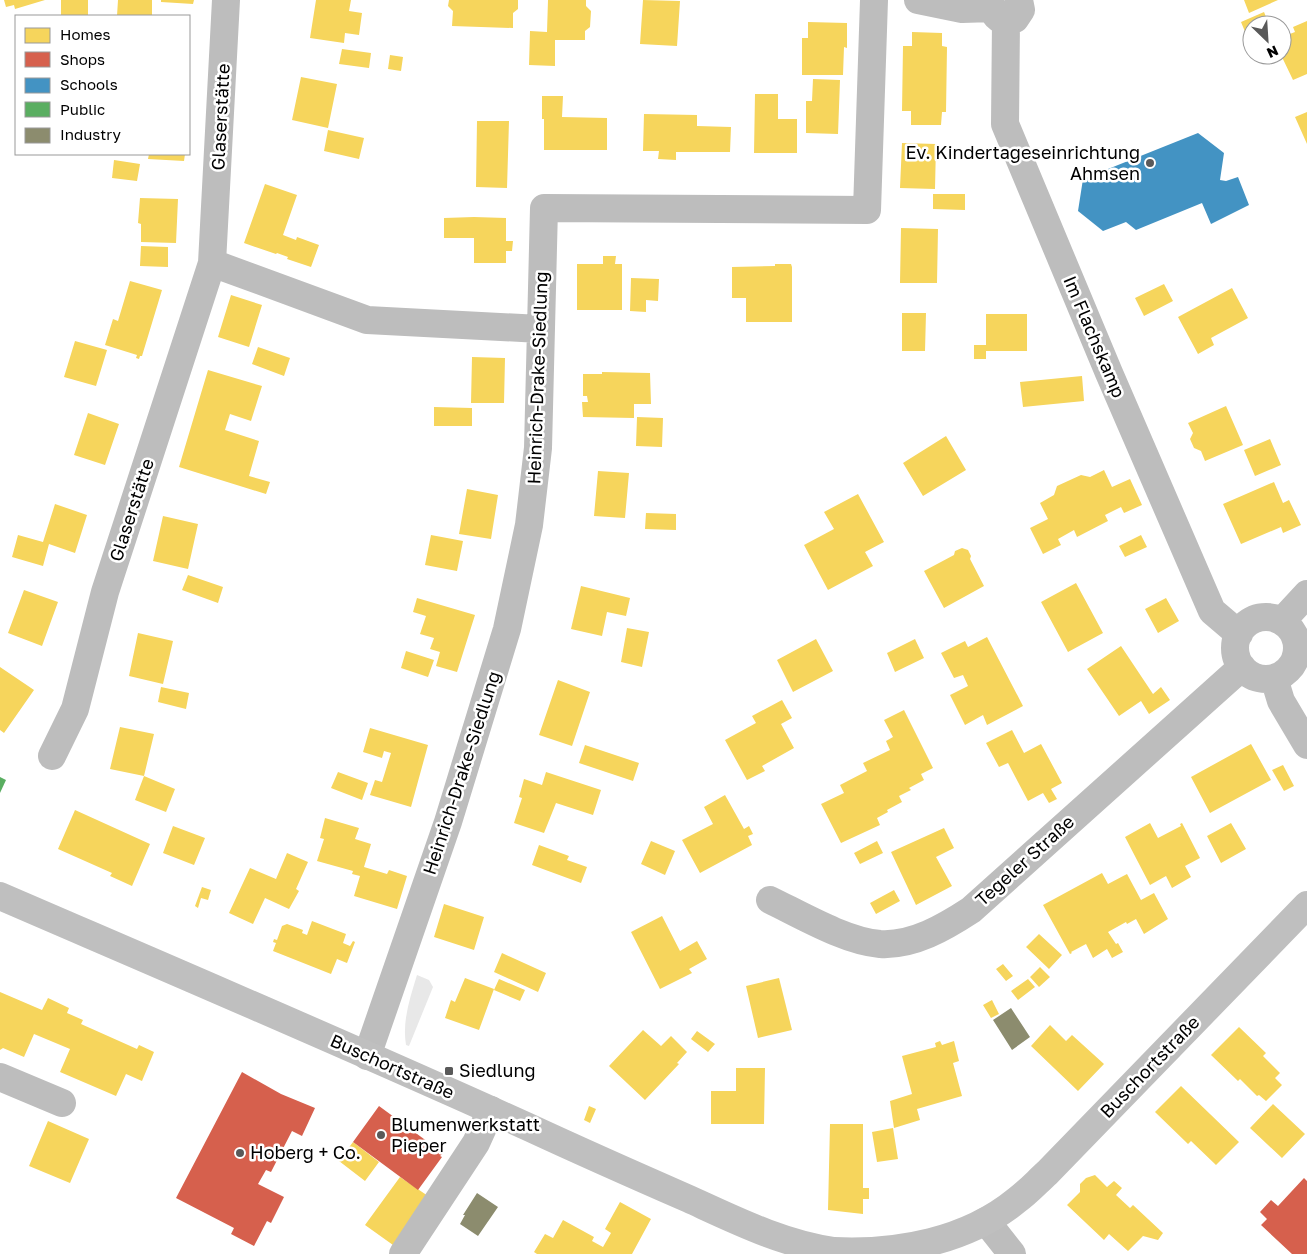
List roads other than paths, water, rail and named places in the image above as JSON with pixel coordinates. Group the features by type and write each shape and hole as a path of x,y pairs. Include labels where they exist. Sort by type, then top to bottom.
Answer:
{"main road":[{"name":"Buschortstraße","path":"0,896 492,1110 748,1226 797,1244 871,1253 911,1249 952,1238 986,1221 1017,1201 1047,1173 1307,906"}],"street":[{"name":"Glaserstätte","path":"52,756 75,709 105,592 212,263 226,0"},
{"name":"Heinrich-Drake-Siedlung","path":"367,1056 448,822 508,629 529,525 538,448 544,208 867,210 874,0"},
{"path":"918,0 962,9 1009,5"},
{"name":"Im Flachskamp","path":"1009,5 1005,124 1212,611 1239,634"},
{"path":"212,263 367,320 540,329"},
{"path":"1282,621 1307,594"},
{"path":"1270,617 1282,621 1293,632 1298,646 1295,660 1287,671 1274,678 1262,679 1251,675 1242,667 1236,657 1235,646 1239,634 1247,624 1258,618 1270,617"},
{"name":"Tegeler Straße","path":"770,900 834,931 880,944 916,939 950,924 971,910 1242,667"},
{"path":"1274,678 1281,701 1307,745"},
{"path":"0,1077 62,1103"},
{"path":"403,1254 476,1143 492,1110"},
{"path":"986,1221 1012,1254"}],"place":[{"name":"Ev. Kindertageseinrichtung Ahmsen","path":"1150,163"},
{"name":"Siedlung","path":"449,1071"},
{"name":"Blumenwerkstatt Pieper","path":"381,1135"},
{"name":"Hoberg + Co.","path":"240,1153"}]}
